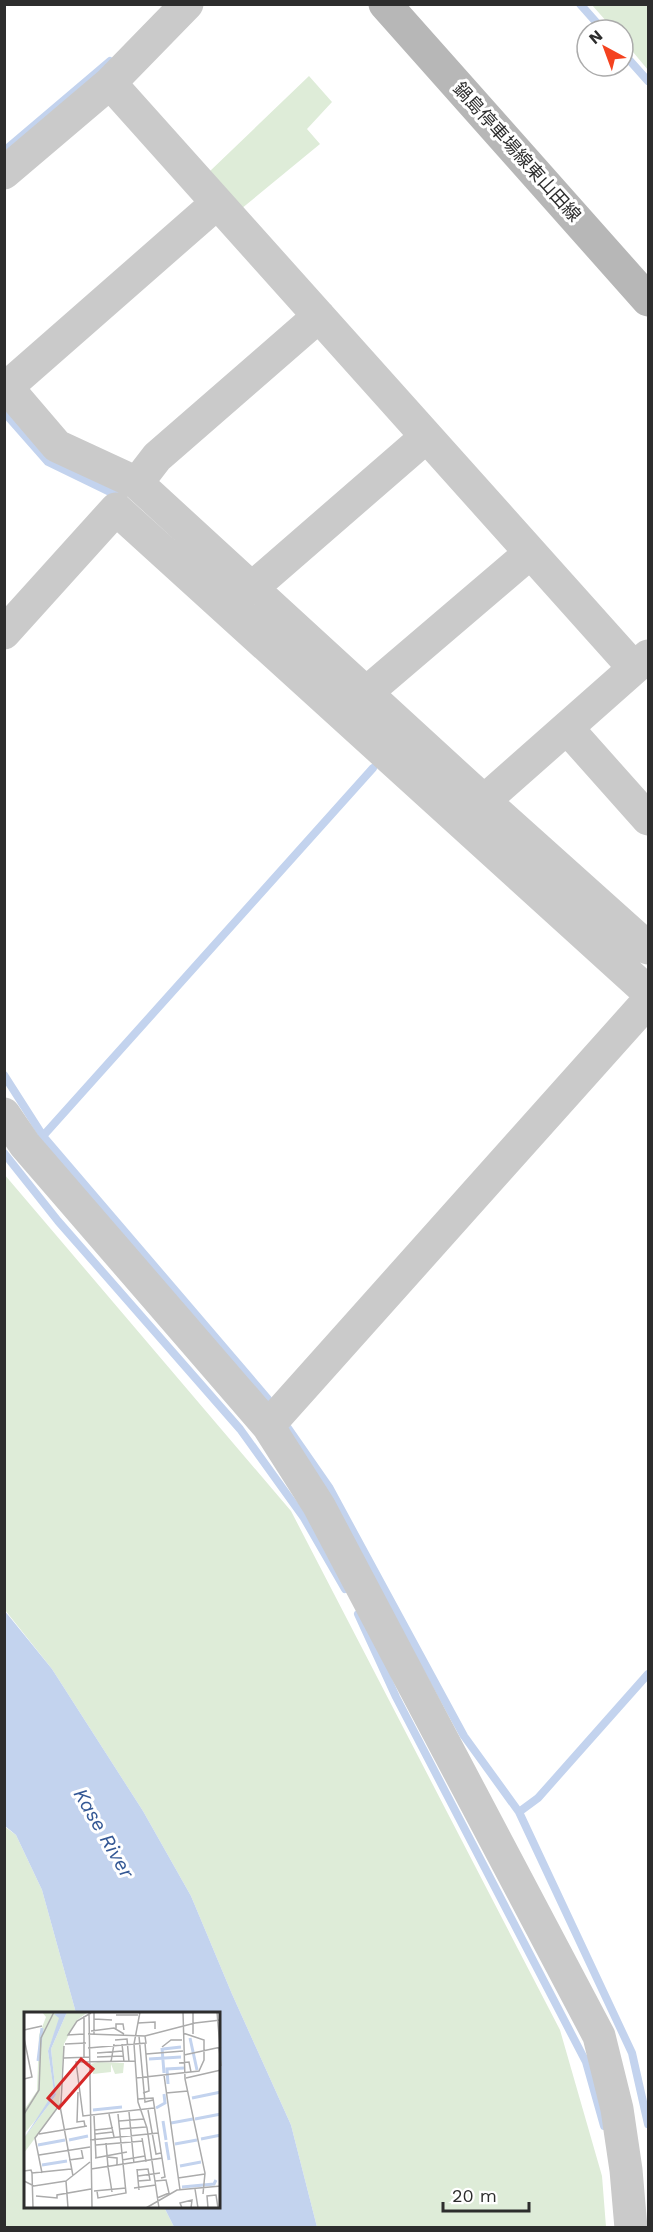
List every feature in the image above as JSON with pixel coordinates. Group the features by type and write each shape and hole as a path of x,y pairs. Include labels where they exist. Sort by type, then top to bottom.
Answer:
{"main road":[{"name":"鍋島停車場線東山田線","path":"385,4 648,300"}],"street":[{"path":"4,173 110,83 187,4"},
{"path":"110,83 530,553 641,662 484,801"},
{"path":"217,203 6,386 57,446 137,483 648,948"},
{"path":"137,483 157,457 319,316"},
{"path":"252,588 426,437"},
{"path":"4,633 116,509 648,992"},
{"path":"366,693 530,553"},
{"path":"567,728 648,819"},
{"path":"268,1426 648,1001"},
{"path":"4,1114 25,1145 268,1426 319,1506 599,2036 616,2109 637,2176 631,2228"}],"green space":[{"path":"592,5 648,5 648,70 635,54 635,18 603,18"},
{"path":"309,76 332,102 307,129 320,144 241,209 209,172"},
{"path":"4,1174 291,1511 560,2030 602,2176 606,2227 317,2227 291,2125 191,1896 143,1811 52,1669 5,1610"},
{"path":"4,1826 16,1835 42,1890 76,2012 24,2012 24,2208 164,2208 174,2227 5,2227"}],"water":[{"name":"Kase River","path":"4,1610 52,1669 143,1811 191,1896 291,2125 317,2227 174,2227 164,2208 220,2208 220,2012 76,2012 42,1890 16,1835 5,1826"}],"waterway":[{"path":"580,4 592,18"},
{"path":"4,151 110,61"},
{"path":"635,66 648,81"},
{"path":"4,412 48,462 120,497"},
{"path":"43,1136 373,768"},
{"path":"4,1075 43,1136 268,1399"},
{"path":"4,1153 58,1221 240,1429 304,1518 345,1589"},
{"path":"288,1428 329,1487 464,1736 519,1812 632,2053 648,2124"},
{"path":"358,1614 396,1697 586,2062 604,2126"},
{"path":"519,1812 538,1798 648,1674"}]}
